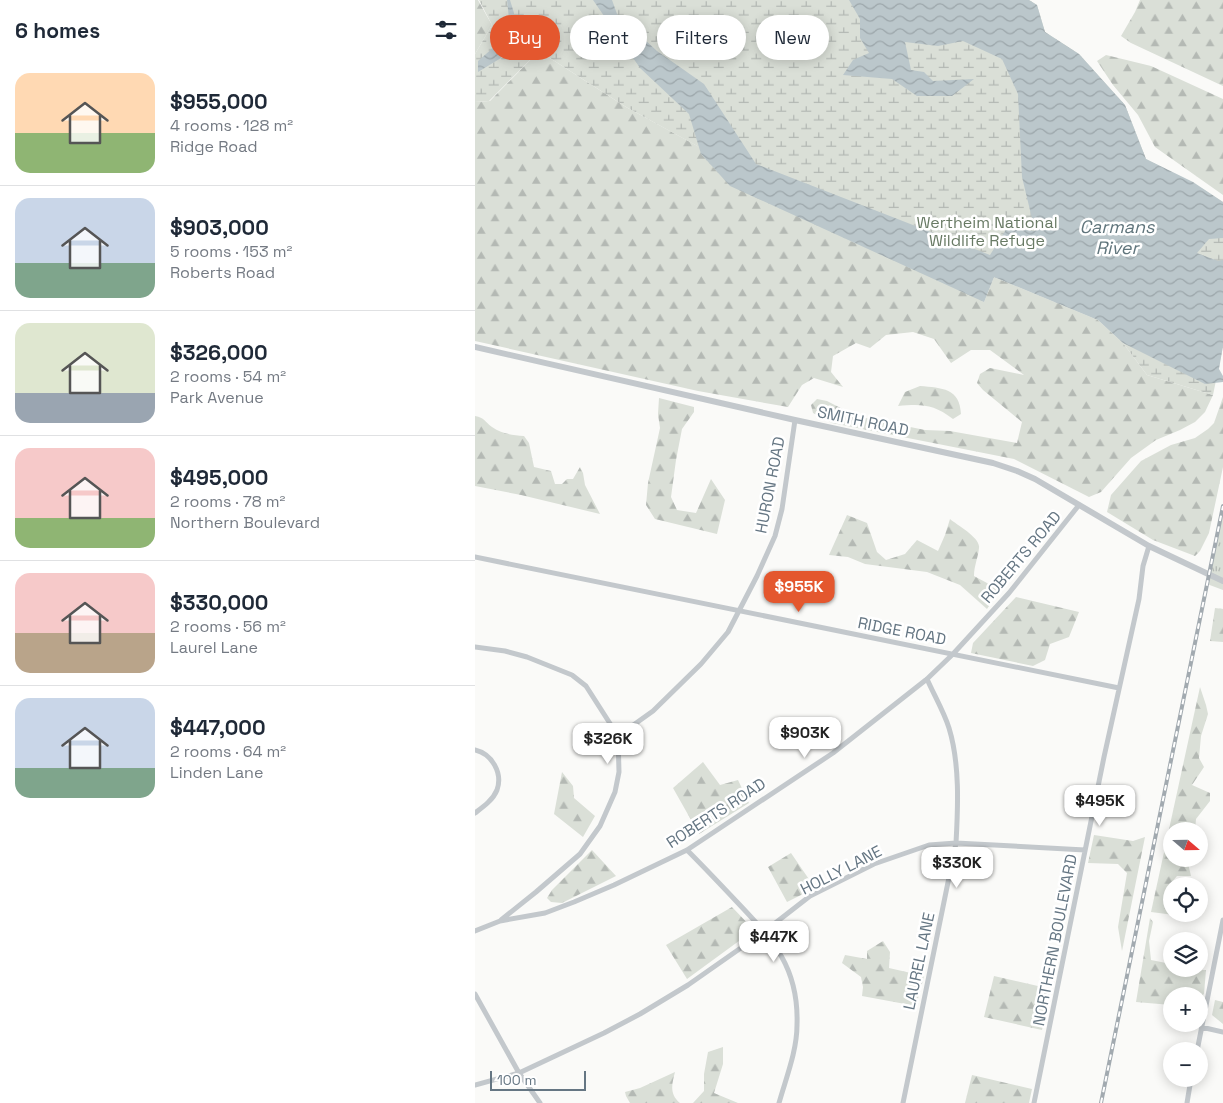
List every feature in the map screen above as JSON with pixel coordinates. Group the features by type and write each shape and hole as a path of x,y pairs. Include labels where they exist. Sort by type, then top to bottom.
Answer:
{"street":[{"name":"SMITH ROAD","path":"475,347 993,463 1035,479 1149,546 1223,581"},
{"name":"HURON ROAD","path":"618,736 653,711 701,664 728,632 775,536 795,420"},
{"name":"ROBERTS ROAD","path":"475,931 500,921 545,913 574,902 687,850 833,753 927,679 953,654 1009,593 1079,505"},
{"name":"NORTHERN BOULEVARD","path":"1034,1103 1149,546"},
{"name":"RIDGE ROAD","path":"475,556 1119,688"},
{"path":"475,647 527,656 572,675 587,686 618,736 619,772 615,792 600,826 580,854 537,892 500,921"},
{"name":"LAUREL LANE","path":"903,1103 956,843 958,808 955,762 951,737 927,679"},
{"path":"475,750 489,756 496,766 499,779 497,790 488,803 475,814"},
{"name":"HOLLY LANE","path":"475,1085 519,1073 604,1034 688,985 765,931 810,896 874,864 929,845 956,843 1085,850"},
{"path":"687,850 765,931 778,948 794,984 797,1002 797,1027 791,1064 779,1103"},
{"path":"1208,993 1223,920"},
{"path":"475,994 519,1073 539,1103"},
{"path":"1208,1029 1223,1032"},
{"path":"1187,1103 1190,1087"}],"green space":[{"path":"475,0 478,0 490,21 490,28 475,54"},
{"name":"Wertheim National Wildlife Refuge","path":"479,0 1029,0 1037,5 1045,32 1079,54 1125,105 1146,159 1203,189 1223,202 1223,346 1213,395 1147,375 1123,343 1098,320 994,277 984,302 730,186 701,154 699,147 626,107 553,60 560,60 560,15 490,15 490,21"},
{"path":"1140,0 1223,0 1223,86 1131,43 1121,36"},
{"path":"490,28 490,60 530,60 489,101 475,102 475,54"},
{"path":"1106,55 1151,66 1223,99 1223,195 1155,147 1138,115 1113,85 1097,61"},
{"path":"530,60 553,60 626,107 984,302 994,277 1098,320 1123,343 1147,375 1213,395 1205,412 1195,422 1156,440 1131,458 1101,492 1089,497 1014,459 832,423 813,413 811,405 817,399 827,401 856,416 925,430 950,431 1017,443 1022,422 977,383 980,374 990,368 1024,375 990,350 971,350 951,363 934,339 913,332 886,335 870,348 856,343 833,356 831,372 843,387 814,378 802,385 788,407 698,391 475,341 475,102 490,101"},
{"path":"920,386 942,389 953,394 960,405 961,414 953,419 939,410 927,406 898,406 905,392"},
{"path":"1223,397 1223,467 1209,533 1200,551 1195,556 1153,540 1107,512 1111,495 1141,461 1171,445 1195,438 1208,429 1214,423"},
{"path":"659,398 694,407 694,412 682,429 671,497 677,510 696,513 711,479 725,500 717,534 655,519 646,505 648,483 660,428 658,414"},
{"path":"475,416 483,419 500,431 511,435 524,436 529,443 534,467 551,471 555,484 562,484 567,479 573,479 580,467 585,485 600,514 475,486"},
{"path":"1223,506 1223,590 1207,584"},
{"path":"847,515 867,523 877,552 886,560 905,554 917,540 938,551 950,519 973,536 979,544 974,576 1000,590 987,609 960,585 927,572 865,564 848,557 829,555"},
{"path":"1016,597 1079,612 1069,637 1050,644 1045,660 1033,666 971,653 973,643"},
{"path":"1215,608 1223,609 1223,642 1210,641"},
{"path":"1200,687 1208,714 1201,736 1199,758 1204,767 1192,785 1210,793 1210,801 1196,822 1171,822"},
{"path":"703,762 720,785 738,780 749,803 699,834 673,788"},
{"path":"562,772 573,786 574,798 595,816 583,837 554,814"},
{"path":"1094,835 1133,841 1145,837 1122,951 1118,927 1127,873 1118,864 1088,863"},
{"path":"592,850 616,876 562,903 551,902 547,898 552,890"},
{"path":"791,853 815,888 787,902 768,867"},
{"path":"1163,857 1163,868 1189,868 1191,876 1163,877 1163,914 1151,912"},
{"path":"732,907 754,930 687,979 666,945"},
{"path":"1150,918 1153,922 1149,941 1151,960 1163,962 1163,977 1205,977 1205,987 1163,987 1163,1004 1136,1002"},
{"path":"883,941 890,952 889,968 924,976 916,1006 862,996 861,977 842,963 845,955 867,959 867,951"},
{"path":"994,976 1051,989 1042,1030 984,1017"},
{"path":"1215,1000 1223,1002 1223,1024 1212,1015"},
{"path":"723,1047 723,1064 714,1093 738,1103 693,1103 704,1091 704,1074 708,1052"},
{"path":"675,1072 672,1085 673,1092 680,1103 630,1103 625,1092 640,1088"},
{"path":"972,1075 1032,1089 1029,1103 965,1103"}],"water":[{"path":"507,0 510,0 514,13 514,15 509,15"},
{"name":"Carmans River","path":"593,0 612,0 618,15 603,15"},
{"name":"Carmans River","path":"849,0 1029,0 1037,5 1045,32 1079,54 1125,105 1146,159 1193,182 1223,202 1223,238 1209,239 1197,253 1218,261 1223,260 1223,346 1219,369 1223,376 1223,382 1205,384 1123,343 1098,320 994,277 984,302 730,186 701,154 689,114 640,68 634,60 647,60 647,42 657,51 657,60 670,60 704,84 756,164 990,255 1007,228 1035,231 1022,177 1018,94 1002,59 963,41 938,46 905,42 911,70 924,72 933,81 974,79 952,96 917,96 892,79 843,75 853,60 869,53 860,38 860,19"},
{"path":"490,50 490,60 498,60 478,72 478,61"}],"railway":[{"path":"1101,1103 1223,506"}]}
